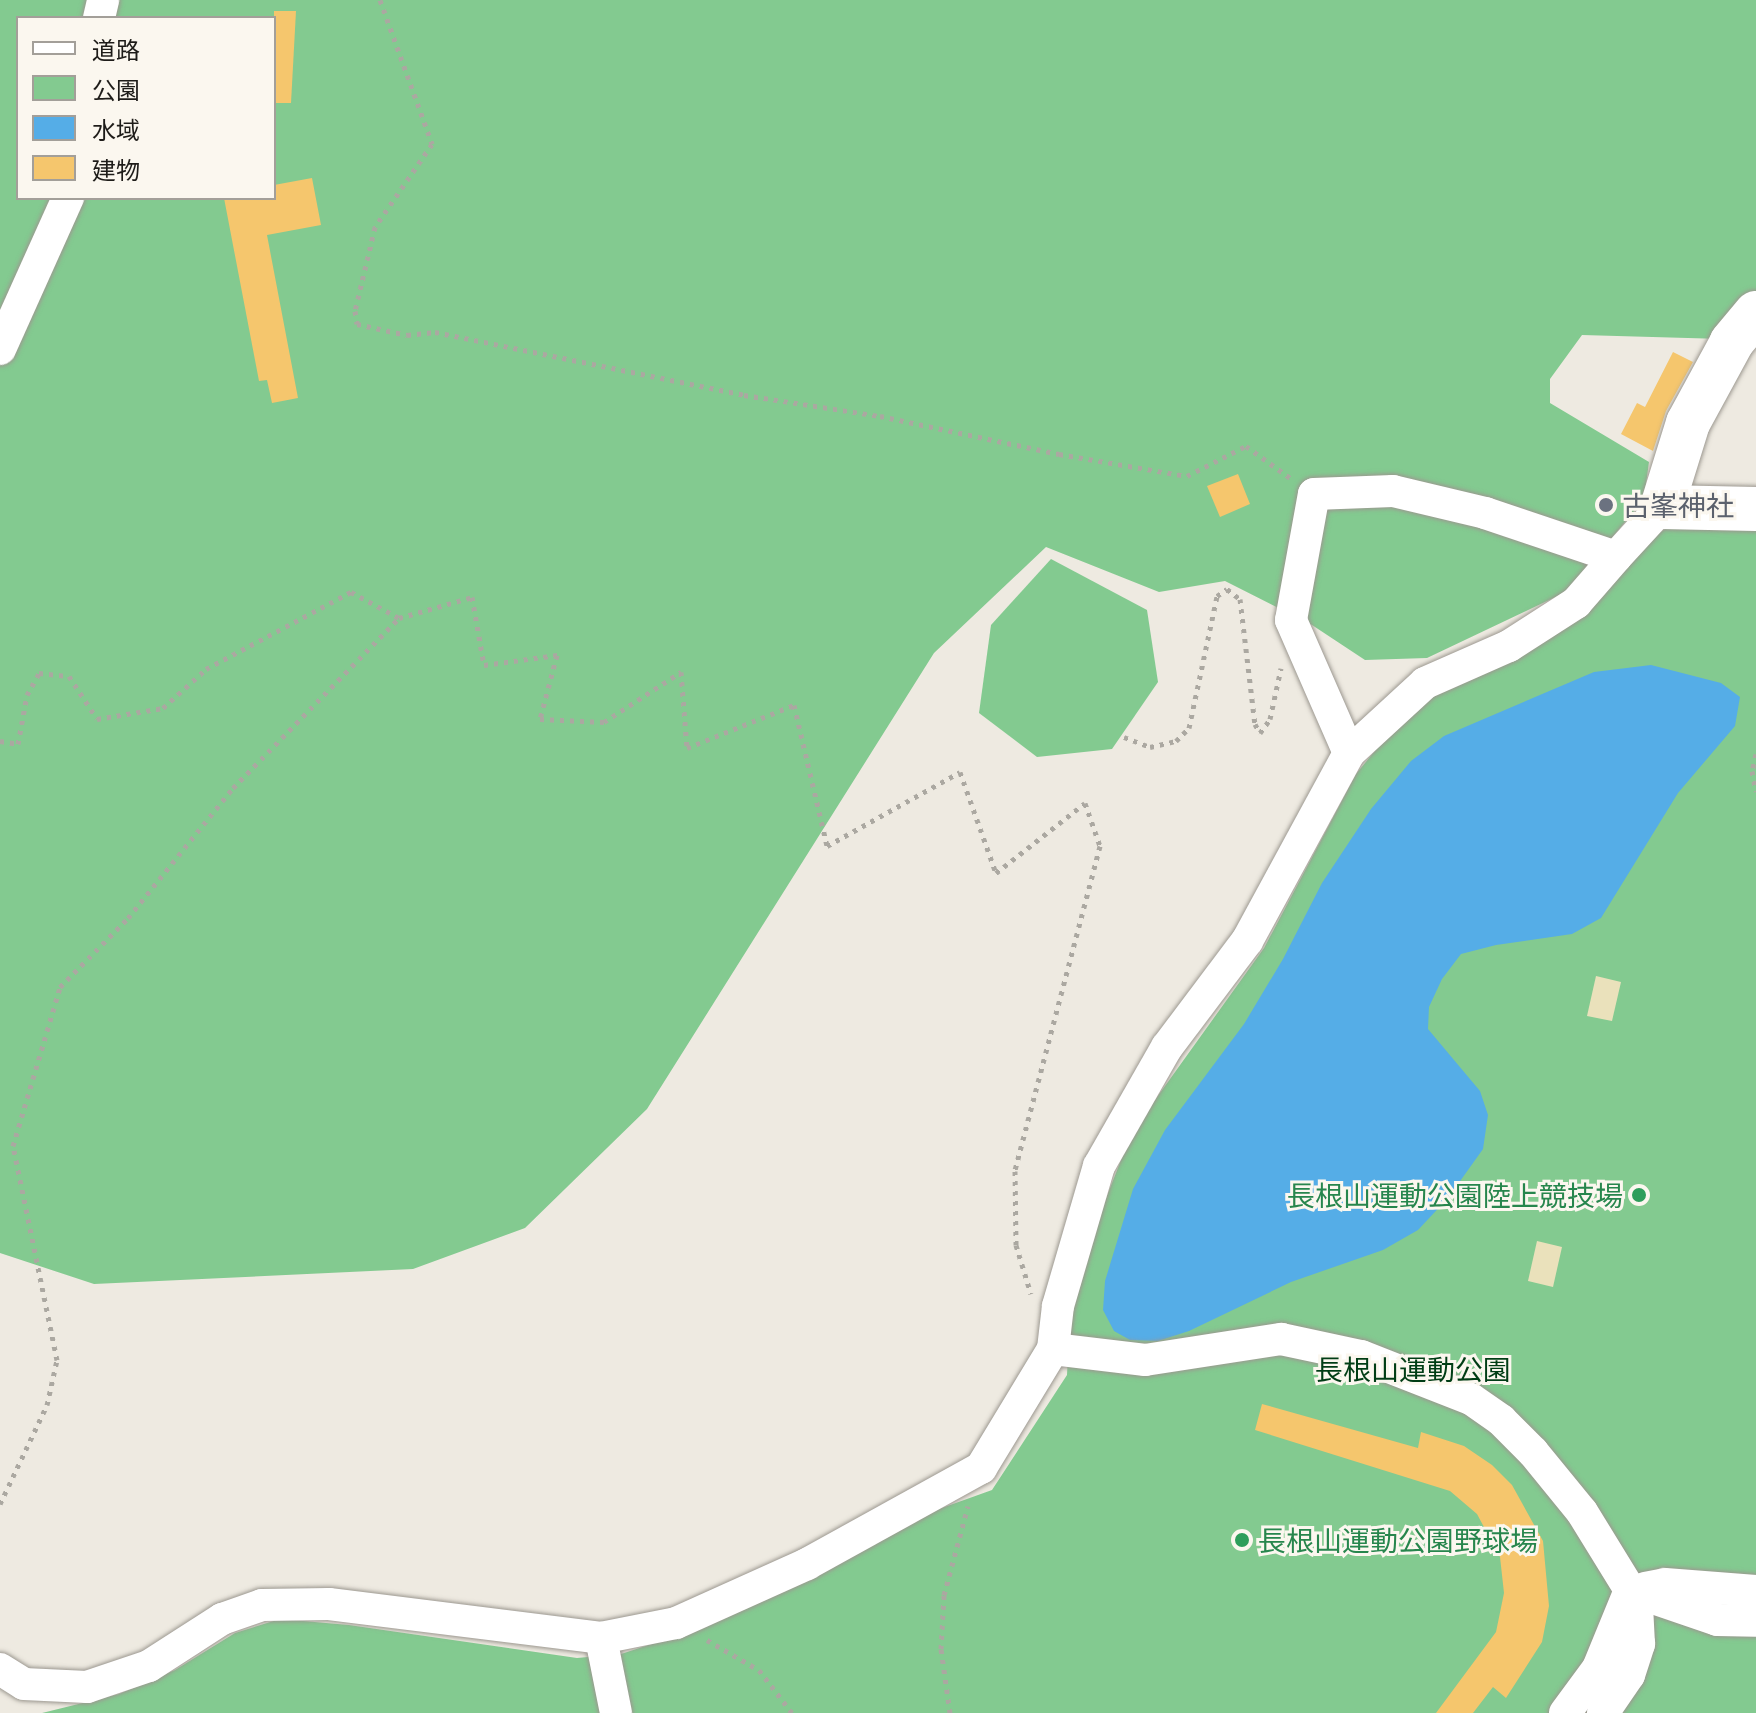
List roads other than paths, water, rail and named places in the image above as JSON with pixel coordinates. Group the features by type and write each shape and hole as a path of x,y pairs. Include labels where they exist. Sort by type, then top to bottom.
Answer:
{"street":[{"path":"0,349 67,200"},
{"path":"20,1689 87,1687 149,1666 222,1619 262,1605 329,1604 601,1638 676,1623 807,1564 981,1468 1053,1349 1058,1306 1099,1166 1167,1047 1247,941 1349,753 1425,683 1509,646 1576,603 1662,507 1688,423 1732,342 1756,313"},
{"path":"1349,753 1291,620 1314,494 1393,491 1485,513 1616,557"},
{"path":"1662,507 1756,509"},
{"path":"1053,1349 1145,1360 1281,1339 1361,1356 1471,1399 1501,1420 1533,1452 1582,1512 1630,1590 1641,1626 1636,1660 1603,1713"},
{"path":"1630,1590 1665,1584 1756,1591"},
{"path":"1630,1590 1717,1620 1756,1621"},
{"path":"1565,1713 1598,1668 1630,1590"},
{"path":"601,1638 616,1713"}],"water":[{"path":"1651,665 1721,683 1740,697 1735,726 1678,793 1601,918 1572,934 1496,945 1461,954 1442,979 1429,1007 1428,1029 1480,1091 1488,1115 1483,1149 1448,1198 1418,1230 1383,1250 1291,1282 1189,1331 1158,1341 1130,1340 1114,1331 1103,1310 1105,1281 1133,1189 1165,1130 1244,1024 1283,959 1322,883 1371,809 1411,761 1444,736 1594,672"}],"place":[{"name":"古峯神社","path":"1606,505"},
{"name":"長根山運動公園陸上競技場","path":"1639,1195"},
{"name":"長根山運動公園野球場","path":"1242,1540"}],"park label":[{"name":"長根山運動公園","path":"1413,1369"}]}
